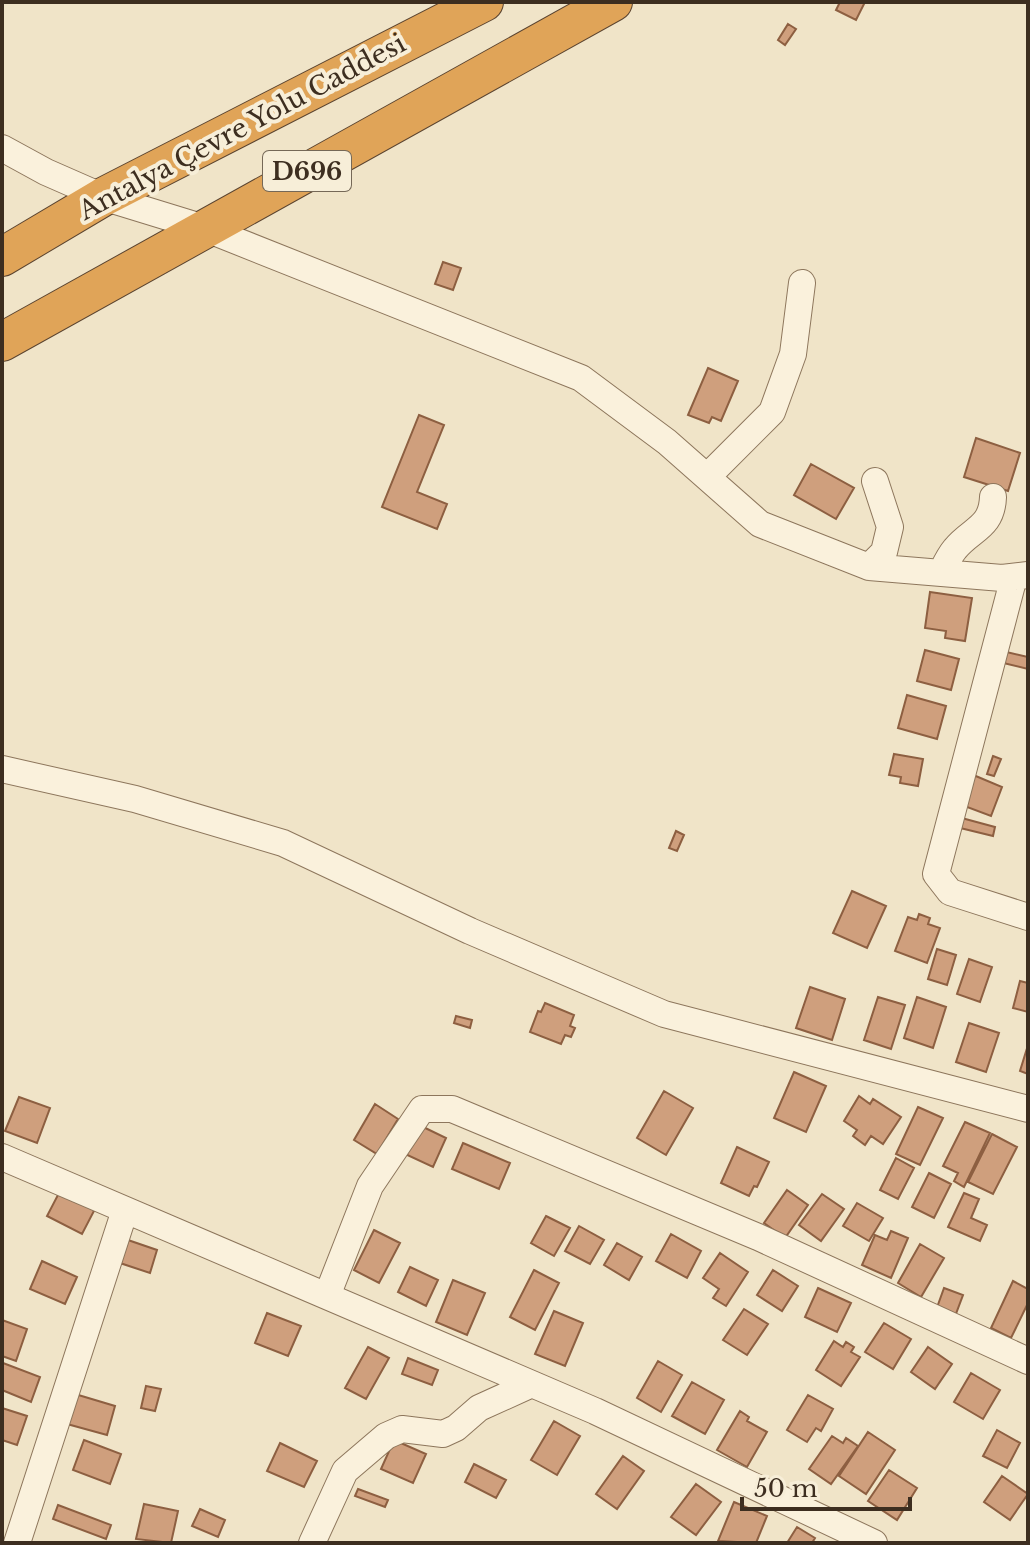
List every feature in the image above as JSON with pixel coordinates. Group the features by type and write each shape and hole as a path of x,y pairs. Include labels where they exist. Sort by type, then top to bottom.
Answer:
{"highway":[{"name":"Antalya Çevre Yolu Caddesi","path":"2,257 103,197 484,2"},
{"name":"D696","path":"2,342 613,2"}],"street":[{"path":"2,148 103,197 204,228 581,378 667,442 760,524 869,567 1002,578 1021,576 936,874 950,892 1028,917"},
{"path":"707,477 772,412 793,354 802,283"},
{"path":"869,567 884,552 890,527 875,481"},
{"path":"941,573 956,548 988,519 993,509 993,497"},
{"path":"2,769 135,799 283,843 470,931 664,1014 1028,1109"},
{"path":"327,1296 370,1186 422,1109 452,1109 758,1237 1028,1361"},
{"path":"2,1157 595,1411 874,1543"},
{"path":"17,1543 125,1210"},
{"path":"312,1543 345,1471 386,1436 402,1429 443,1434 456,1428 479,1408 532,1384"}],"building":[{"path":"840,2 865,2 856,20 836,10"},
{"path":"788,24 796,29 785,45 778,40"},
{"path":"443,262 461,268 453,290 435,284"},
{"path":"708,368 738,381 721,421 712,417 709,423 688,415"},
{"path":"419,415 444,425 417,492 447,504 437,529 382,507"},
{"path":"976,438 1020,453 1008,491 964,477"},
{"path":"811,464 854,488 836,519 794,495"},
{"path":"930,592 972,598 965,641 945,638 946,631 925,628"},
{"path":"925,650 959,659 951,690 917,681"},
{"path":"998,650 1028,657 1028,669 995,661"},
{"path":"907,695 946,706 937,739 898,728"},
{"path":"894,754 923,759 918,786 900,783 901,777 889,775"},
{"path":"993,756 1001,759 994,776 987,774"},
{"path":"971,774 1002,787 991,816 959,804"},
{"path":"958,817 995,827 993,836 956,827"},
{"path":"676,831 684,835 677,851 669,848"},
{"path":"852,891 886,906 867,948 833,933"},
{"path":"919,914 930,918 928,924 940,928 927,963 895,951 908,917 917,920"},
{"path":"937,949 956,955 947,985 928,979"},
{"path":"969,959 992,967 980,1002 957,994"},
{"path":"1020,981 1028,983 1028,1012 1013,1008"},
{"path":"810,987 845,999 832,1040 796,1028"},
{"path":"878,997 905,1005 891,1049 864,1040"},
{"path":"917,997 946,1007 933,1048 904,1038"},
{"path":"545,1003 574,1015 570,1026 575,1028 571,1037 565,1035 561,1044 530,1032 538,1011 541,1012"},
{"path":"456,1016 472,1020 470,1028 454,1023"},
{"path":"969,1023 999,1033 986,1072 956,1062"},
{"path":"1028,1045 1028,1074 1020,1071"},
{"path":"794,1072 826,1086 806,1132 774,1118"},
{"path":"664,1091 693,1108 666,1155 637,1138"},
{"path":"859,1096 870,1104 873,1099 901,1117 883,1144 871,1136 865,1145 853,1136 857,1130 844,1121"},
{"path":"19,1097 50,1108 37,1143 5,1131"},
{"path":"375,1104 398,1119 377,1154 354,1140"},
{"path":"918,1107 943,1118 920,1165 896,1154"},
{"path":"965,1122 990,1133 964,1187 954,1181 958,1173 943,1166"},
{"path":"417,1124 446,1138 433,1167 403,1153"},
{"path":"992,1134 1017,1147 993,1194 968,1182"},
{"path":"463,1143 510,1163 499,1189 452,1169"},
{"path":"737,1147 769,1162 749,1196 721,1183"},
{"path":"896,1158 914,1168 898,1199 880,1190"},
{"path":"929,1173 951,1184 934,1218 912,1207"},
{"path":"787,1190 808,1205 785,1238 764,1223"},
{"path":"60,1191 95,1209 82,1234 47,1216"},
{"path":"964,1193 979,1199 971,1218 987,1225 980,1241 948,1227"},
{"path":"822,1194 844,1209 821,1241 799,1225"},
{"path":"857,1203 883,1218 869,1241 843,1226"},
{"path":"546,1216 570,1228 554,1256 531,1243"},
{"path":"579,1226 604,1240 590,1264 565,1251"},
{"path":"374,1230 400,1243 379,1283 354,1270"},
{"path":"891,1231 908,1238 891,1278 862,1265 875,1235 887,1240"},
{"path":"671,1234 701,1251 687,1278 656,1261"},
{"path":"125,1239 157,1250 150,1273 117,1262"},
{"path":"617,1243 642,1257 629,1280 604,1265"},
{"path":"920,1244 944,1258 921,1297 898,1283"},
{"path":"720,1253 748,1272 726,1306 713,1298 719,1289 703,1278"},
{"path":"42,1261 77,1277 65,1304 30,1289"},
{"path":"410,1267 438,1280 426,1306 398,1292"},
{"path":"534,1270 559,1283 535,1330 510,1317"},
{"path":"773,1270 798,1286 782,1311 757,1295"},
{"path":"453,1280 485,1293 467,1335 436,1322"},
{"path":"1013,1281 1028,1289 1028,1303 1011,1338 991,1328"},
{"path":"818,1288 851,1303 837,1332 805,1317"},
{"path":"944,1288 963,1295 954,1319 935,1313"},
{"path":"744,1309 768,1324 747,1355 723,1340"},
{"path":"554,1311 583,1323 565,1366 535,1354"},
{"path":"267,1313 301,1326 288,1356 255,1343"},
{"path":"2,1320 27,1329 16,1361 2,1356"},
{"path":"884,1323 911,1339 893,1369 865,1352"},
{"path":"834,1341 843,1347 846,1342 854,1347 851,1352 860,1357 841,1386 816,1370"},
{"path":"368,1347 389,1358 366,1399 345,1388"},
{"path":"928,1347 952,1364 935,1389 911,1372"},
{"path":"408,1358 438,1370 432,1385 402,1374"},
{"path":"658,1361 682,1375 661,1412 637,1398"},
{"path":"3,1363 40,1377 31,1402 2,1390"},
{"path":"971,1373 1000,1390 983,1419 954,1402"},
{"path":"692,1382 724,1400 705,1434 672,1416"},
{"path":"146,1386 161,1389 155,1411 141,1408"},
{"path":"75,1394 115,1406 107,1435 67,1424"},
{"path":"808,1395 833,1409 821,1431 816,1428 807,1442 787,1430"},
{"path":"2,1408 27,1416 17,1445 2,1440"},
{"path":"740,1411 749,1417 747,1421 767,1432 747,1467 717,1450"},
{"path":"554,1421 580,1436 557,1475 531,1460"},
{"path":"997,1430 1020,1443 1007,1468 983,1456"},
{"path":"868,1432 895,1450 866,1494 839,1476"},
{"path":"832,1436 843,1443 846,1438 858,1446 831,1484 809,1469"},
{"path":"84,1440 121,1454 110,1484 73,1470"},
{"path":"394,1440 426,1454 413,1483 381,1469"},
{"path":"280,1443 317,1461 304,1487 267,1471"},
{"path":"623,1456 644,1471 617,1509 596,1494"},
{"path":"474,1464 506,1480 496,1498 465,1482"},
{"path":"889,1470 917,1488 897,1520 868,1501"},
{"path":"1002,1476 1028,1494 1010,1520 984,1502"},
{"path":"696,1484 721,1502 696,1535 671,1517"},
{"path":"358,1489 388,1500 385,1507 355,1496"},
{"path":"734,1502 767,1516 756,1543 718,1541"},
{"path":"144,1504 178,1511 171,1543 136,1539"},
{"path":"58,1505 111,1525 106,1539 53,1519"},
{"path":"200,1509 225,1520 218,1537 192,1526"},
{"path":"797,1527 815,1538 812,1543 787,1543"}]}
